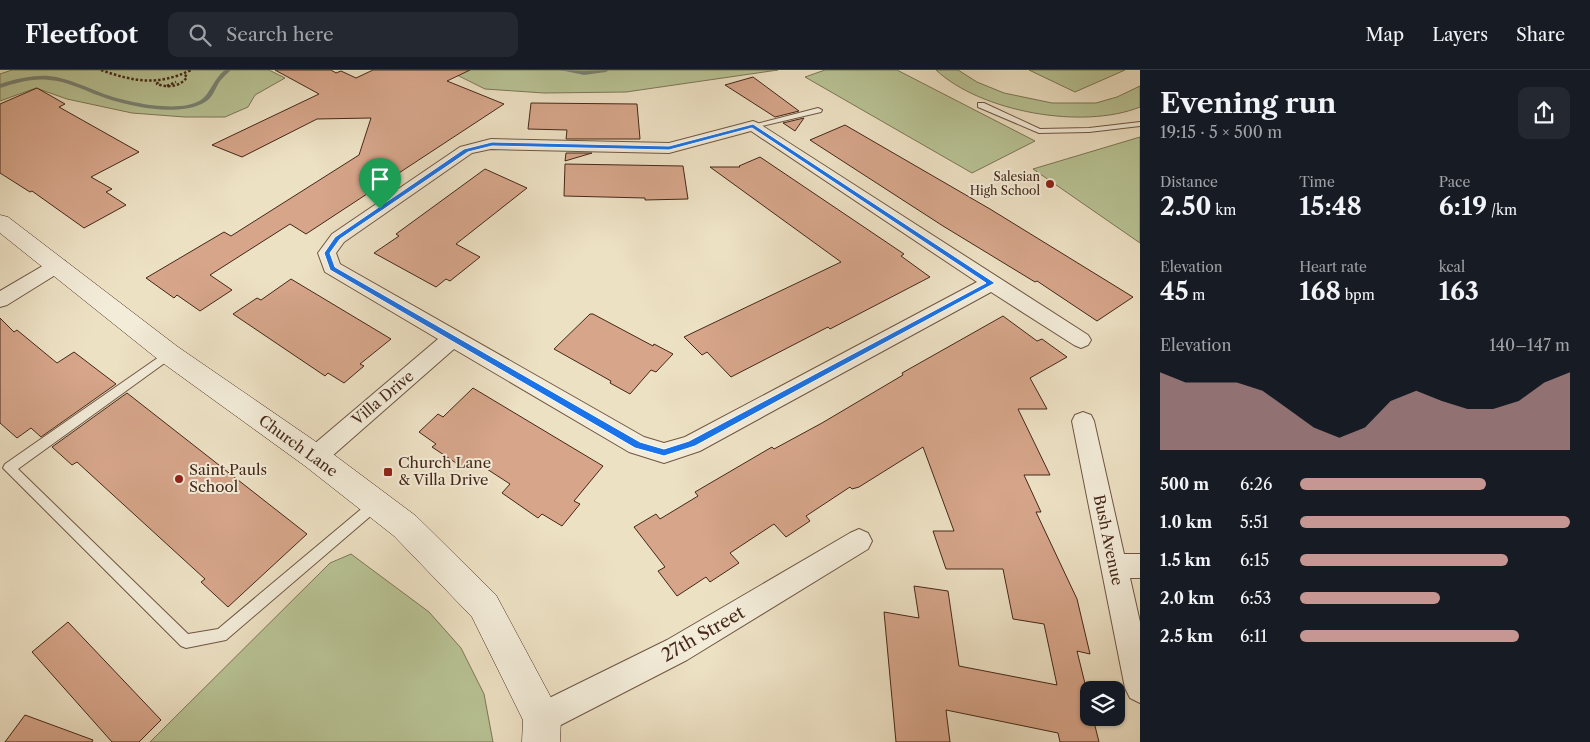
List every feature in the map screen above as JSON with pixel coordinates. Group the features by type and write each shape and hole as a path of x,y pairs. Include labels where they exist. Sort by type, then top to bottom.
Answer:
{"street":[{"path":"992,283 692,444 664,453 638,445 332,268 327,253 338,238 466,150 492,144 669,148 753,126 1081,340"},
{"name":"Church Lane","path":"0,222 58,265 169,354 314,456 405,526 484,606 541,730"},
{"path":"0,300 58,265"},
{"name":"Villa Drive","path":"314,456 452,339"},
{"name":"Bush Avenue","path":"1083,421 1140,688"},
{"name":"27th Street","path":"541,730 859,541"},
{"path":"1114,566 1140,566"}],"lane":[{"path":"981,105 1039,131 1088,130 1140,124"},
{"path":"753,126 818,110"},
{"path":"169,354 9,468 186,640 221,635 376,504"}],"path":[{"path":"101,70 134,81 158,82 191,70"},
{"path":"158,82 157,84 175,86 185,80 187,77 184,74"},
{"path":"166,86 176,82"}],"green space":[{"path":"12,70 269,70 285,78 255,95 248,107 225,117 185,117 132,113 67,99 36,88 0,101 0,74"},
{"path":"447,70 778,70 626,92 544,93 485,89"},
{"path":"825,70 897,70 1035,141 972,173 805,77"},
{"path":"936,70 958,70 977,82 1004,93 1052,103 1096,103 1117,97 1140,86 1140,107 1117,114 1090,117 1034,113 979,97 955,85"},
{"path":"1029,70 1125,70 1075,92"},
{"path":"1140,137 1140,243 1033,169"},
{"path":"351,554 429,612 461,648 484,694 493,742 150,742 330,563"}],"building":[{"path":"275,70 331,70 336,73 341,71 356,78 373,70 470,70 447,81 504,104 306,234 290,224 210,275 232,290 200,311 177,295 174,298 146,278 224,232 231,236 359,155 371,118 317,119 242,157 212,145 319,94"},
{"path":"753,77 799,111 775,117 725,85"},
{"path":"37,88 65,104 59,107 139,152 91,177 112,189 106,192 126,205 84,228 32,191 30,192 0,173 0,104"},
{"path":"531,103 637,104 640,139 566,139 567,130 528,129"},
{"path":"804,118 795,131 783,123"},
{"path":"845,125 990,209 1133,297 1097,321 1037,281 1035,282 943,226 810,140"},
{"path":"566,153 592,153 565,161"},
{"path":"760,157 904,254 901,256 930,277 830,329 828,327 731,377 707,352 702,355 684,337 841,262 710,167 740,167"},
{"path":"565,164 683,166 688,199 645,200 645,198 564,196"},
{"path":"485,169 527,188 456,244 480,257 450,281 446,279 436,287 374,253 399,236 396,234"},
{"path":"291,279 391,339 360,364 364,366 344,383 328,373 325,376 233,314 257,298 261,300"},
{"path":"590,314 673,354 656,372 651,370 630,394 610,383 611,381 554,349"},
{"path":"1003,316 1037,341 1042,339 1067,357 1030,378 1047,409 1018,409 1050,475 1024,475 1041,512 1036,512 1077,599 1090,654 1077,651 1084,681 1080,681 1080,726 1095,726 1099,742 1060,742 1058,733 946,710 950,742 896,742 884,612 919,618 914,586 948,591 959,666 1057,685 1044,624 1013,619 1003,569 946,569 933,531 954,531 923,447 859,487 852,489 850,487 806,516 810,521 786,537 774,524 730,553 739,563 710,582 706,577 677,596 658,571 665,567 634,527 656,514 660,519 698,496 695,492 772,447 774,449 822,423 903,375 902,373"},
{"path":"0,318 14,332 17,330 57,363 74,352 116,384 41,437 31,428 17,438 0,423"},
{"path":"473,388 603,466 574,501 580,504 562,526 542,514 538,518 502,493 510,484 473,460 465,469 432,447 436,444 419,432 438,414 443,417"},
{"path":"127,393 307,534 228,607 201,582 205,579 77,462 72,465 52,447"},
{"path":"68,622 161,720 139,742 112,742 32,652"},
{"path":"25,715 93,740 92,742 5,742"}],"waterway":[{"path":"0,86 24,79 57,79 103,96 132,103 173,108 186,107 205,100 219,78 228,70"},
{"path":"563,70 584,73 606,70"}],"place":[{"name":"Salesian High School","path":"1050,184"},
{"name":"Church Lane & Villa Drive","path":"388,472"},
{"name":"Saint Pauls School","path":"179,479"}],"route":[{"path":"753,126 992,283 692,444 664,453 638,445 332,268 327,253 338,238 380,209 466,150 492,144 669,148 753,126"}]}
